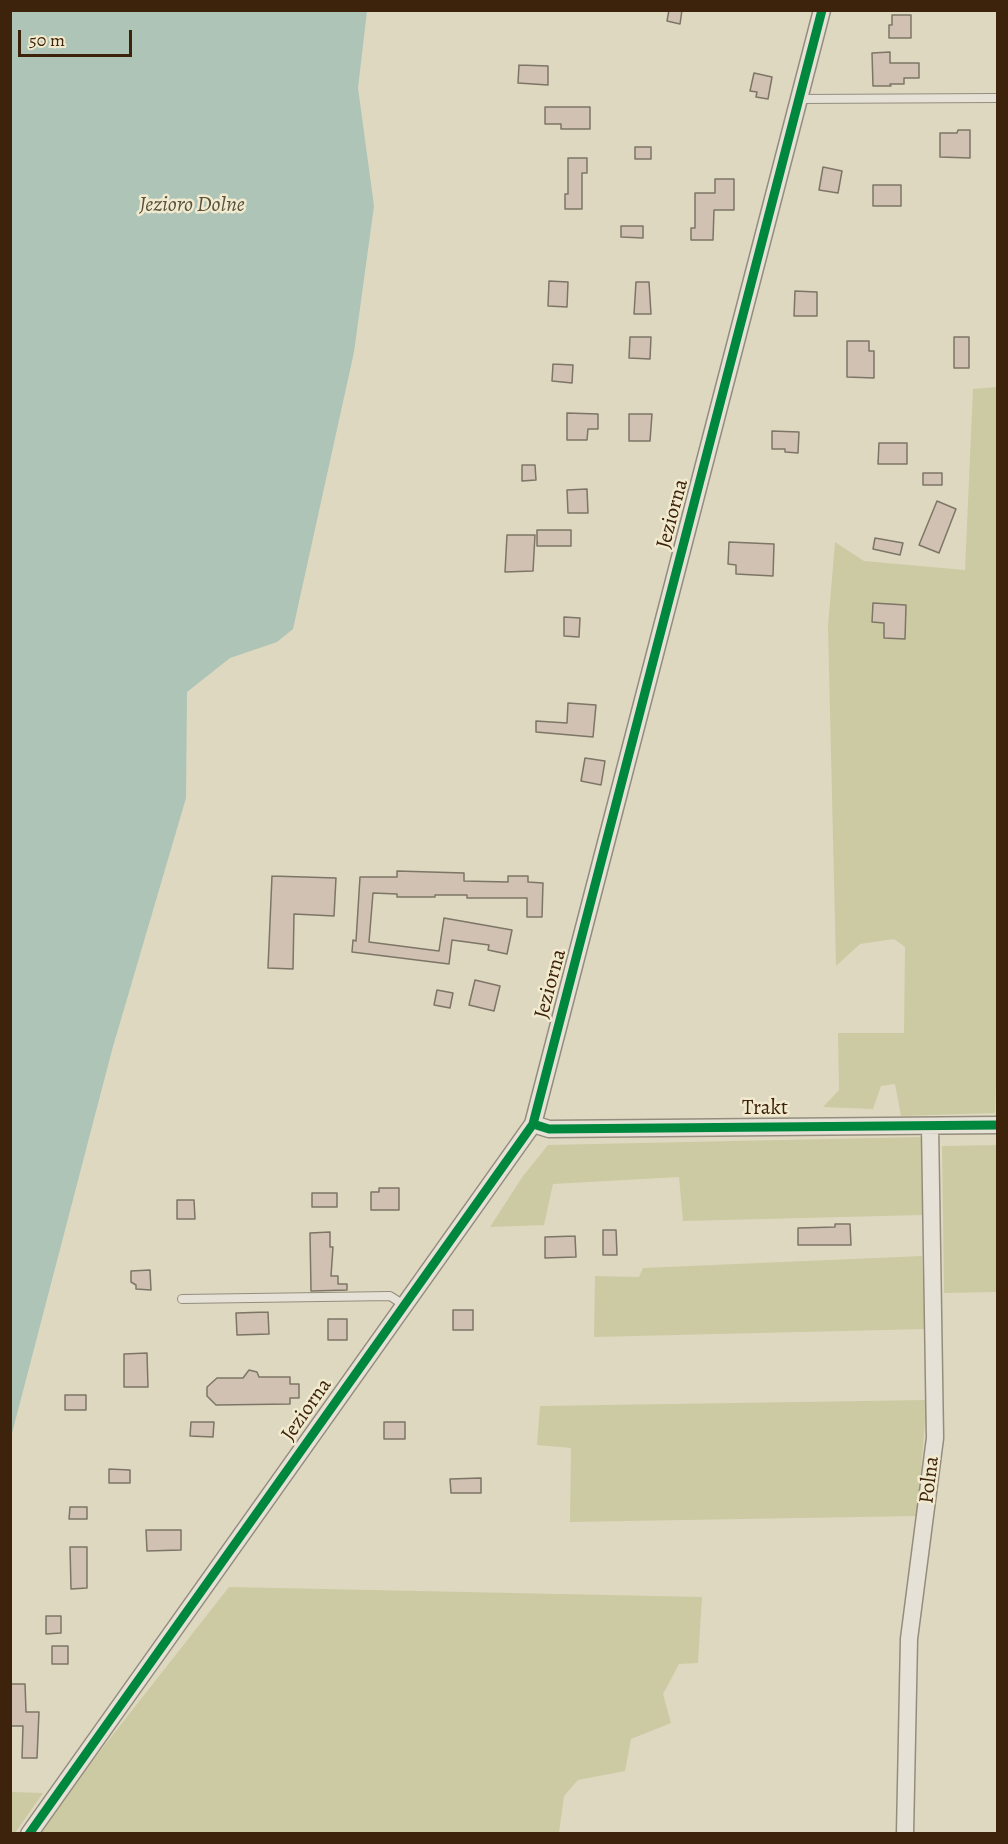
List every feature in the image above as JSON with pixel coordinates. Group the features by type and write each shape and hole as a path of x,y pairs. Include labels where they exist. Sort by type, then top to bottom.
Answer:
{"street":[{"name":"Jeziorna","path":"29,1833 533,1124 822,10"},
{"name":"Trakt","path":"533,1124 549,1129 998,1125"},
{"name":"Polna","path":"905,1833 909,1639 935,1438 930,1126"}],"lane":[{"path":"799,99 998,98"},
{"path":"182,1299 390,1296 404,1305"}],"shaded area":[{"path":"997,387 998,1029 995,1113 901,1116 895,1084 881,1086 873,1109 823,1107 839,1090 838,1033 904,1033 905,947 894,939 860,944 836,966 828,626 835,542 864,561 965,570 973,389"},
{"path":"921,1137 923,1215 683,1221 679,1177 553,1184 544,1225 490,1227 523,1176 548,1145"},
{"path":"997,1145 997,1292 944,1293 942,1146"},
{"path":"922,1256 925,1329 594,1337 595,1276 639,1277 643,1268"},
{"path":"927,1400 917,1516 570,1522 571,1448 537,1445 540,1406"},
{"path":"229,1587 702,1597 698,1663 679,1664 663,1694 671,1723 631,1739 625,1771 578,1780 564,1796 559,1833 39,1834 67,1793"},
{"path":"11,1792 43,1793 15,1833 11,1833"}],"water":[{"name":"Jezioro Dolne","path":"11,10 367,11 358,88 374,206 354,352 293,629 277,642 230,658 187,692 186,798 112,1050 11,1437"}],"building":[{"path":"669,10 682,10 680,24 667,21"},
{"path":"892,15 911,15 911,38 889,38"},
{"path":"890,52 890,63 919,63 919,78 904,78 904,84 873,86 872,53"},
{"path":"519,65 548,66 548,85 518,83"},
{"path":"754,73 772,77 768,99 756,97 757,92 750,91"},
{"path":"545,107 590,107 590,129 561,129 561,124 545,124"},
{"path":"958,130 970,130 970,158 940,157 940,133 957,133"},
{"path":"635,147 651,147 651,159 635,159"},
{"path":"568,158 587,158 587,173 582,173 582,209 565,209 565,194 568,194"},
{"path":"823,167 842,171 838,193 819,190"},
{"path":"715,179 734,179 734,210 714,210 713,240 691,240 691,228 695,228 695,193 715,193"},
{"path":"873,185 901,185 901,206 873,206"},
{"path":"621,226 643,226 643,238 621,237"},
{"path":"549,281 568,282 567,307 548,306"},
{"path":"636,282 649,282 651,314 634,314"},
{"path":"795,291 817,292 817,316 794,316"},
{"path":"630,337 651,337 650,359 629,358"},
{"path":"954,337 969,337 969,368 954,368"},
{"path":"847,341 869,341 869,351 874,351 874,378 847,377"},
{"path":"553,364 573,365 572,383 552,381"},
{"path":"567,413 598,414 598,429 588,429 587,440 567,440"},
{"path":"629,414 652,414 650,441 629,441"},
{"path":"772,431 799,432 798,453 785,452 785,449 772,449"},
{"path":"879,443 907,443 907,464 878,464"},
{"path":"522,465 535,465 536,480 522,481"},
{"path":"923,473 942,473 942,485 923,485"},
{"path":"587,489 588,513 568,513 567,490"},
{"path":"937,501 956,509 939,553 919,545"},
{"path":"537,530 571,530 571,546 537,546"},
{"path":"507,535 535,535 533,571 505,572"},
{"path":"875,538 903,543 900,555 873,549"},
{"path":"729,542 774,544 773,576 736,574 736,565 728,564"},
{"path":"873,603 906,605 905,639 884,638 884,623 872,622"},
{"path":"564,617 580,618 579,637 564,636"},
{"path":"568,703 596,705 593,737 536,732 536,721 567,723"},
{"path":"585,758 605,761 601,785 581,781"},
{"path":"397,871 464,873 464,881 508,882 508,876 528,876 528,882 543,883 542,917 527,917 527,898 467,898 467,895 397,897 397,894 373,893 369,942 439,951 444,918 512,930 507,954 488,950 489,945 452,940 449,964 352,952 353,940 356,941 360,877 397,877"},
{"path":"272,876 336,878 334,916 294,914 293,969 268,968"},
{"path":"475,980 500,986 494,1011 469,1005"},
{"path":"437,990 453,993 450,1008 434,1005"},
{"path":"379,1188 399,1188 399,1210 371,1210 371,1192 379,1192"},
{"path":"312,1193 337,1193 337,1207 312,1207"},
{"path":"177,1200 194,1200 195,1219 177,1219"},
{"path":"835,1224 850,1224 851,1245 798,1245 798,1228 835,1227"},
{"path":"603,1230 616,1230 617,1255 603,1255"},
{"path":"330,1232 330,1247 333,1247 331,1276 338,1276 338,1284 347,1284 347,1290 311,1291 310,1233"},
{"path":"575,1236 576,1257 545,1258 545,1237"},
{"path":"150,1270 151,1290 136,1289 136,1285 131,1282 131,1271"},
{"path":"453,1310 473,1310 473,1330 453,1330"},
{"path":"268,1312 269,1334 237,1335 236,1313"},
{"path":"328,1319 347,1319 347,1340 328,1340"},
{"path":"147,1353 148,1387 124,1387 124,1354"},
{"path":"249,1370 257,1372 259,1377 290,1377 290,1384 299,1384 299,1398 290,1398 290,1404 216,1405 207,1396 207,1387 217,1378 243,1378"},
{"path":"65,1395 86,1395 86,1410 65,1410"},
{"path":"191,1422 214,1422 213,1437 190,1436"},
{"path":"384,1422 405,1422 405,1439 384,1439"},
{"path":"109,1469 130,1470 130,1483 109,1483"},
{"path":"481,1478 481,1493 451,1493 450,1479"},
{"path":"70,1507 87,1507 87,1519 69,1519"},
{"path":"146,1530 181,1530 181,1550 147,1551"},
{"path":"70,1547 87,1547 87,1588 71,1589"},
{"path":"46,1616 61,1616 61,1633 46,1634"},
{"path":"52,1646 68,1646 68,1664 52,1664"},
{"path":"10,1684 25,1684 26,1712 39,1712 37,1758 22,1758 23,1726 10,1726"}],"cycle path":[{"path":"29,1834 533,1124 822,10"},
{"path":"533,1124 549,1129 998,1125"}]}
